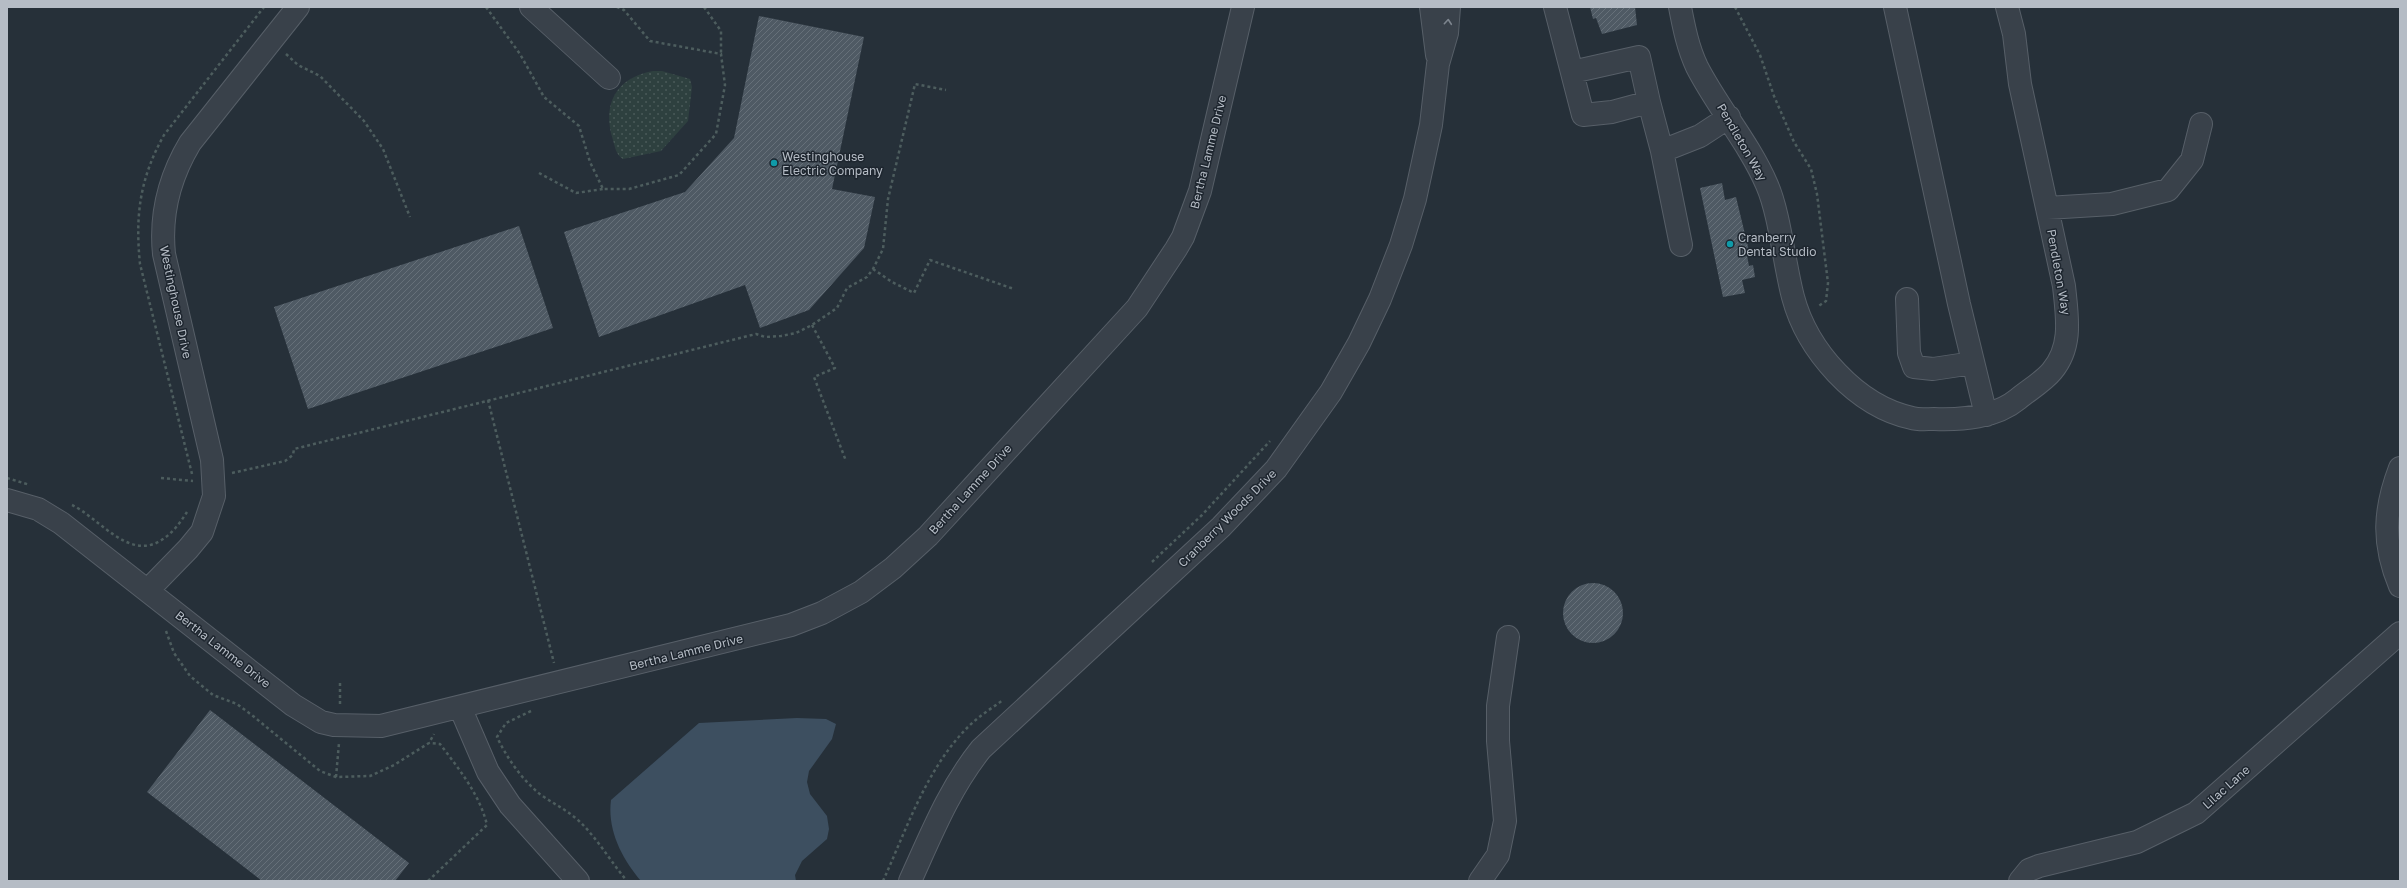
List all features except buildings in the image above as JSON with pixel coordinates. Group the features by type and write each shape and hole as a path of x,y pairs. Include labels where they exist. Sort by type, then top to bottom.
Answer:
{"street":[{"name":"Westinghouse Drive","path":"148,590 188,549 202,532 214,496 215,477 206,428 164,254 162,232 166,197 180,159 190,143 298,7"},
{"path":"531,7 609,78"},
{"name":"Bertha Lamme Drive","path":"7,500 38,509 61,524 148,590 294,705 321,722 348,726 381,726 741,638 791,625 810,618 861,592 893,568 928,536 1137,308 1183,237 1200,191 1243,7"},
{"name":"Cranberry Woods Drive","path":"1431,7 1438,64"},
{"name":"Cranberry Woods Drive","path":"910,881 945,803 966,768 981,750 1246,501 1276,469 1331,392 1360,343 1401,245 1425,161 1438,64 1447,33 1449,7"},
{"path":"1555,7 1583,114 1612,112 1650,102"},
{"name":"Pendleton Way","path":"1680,7 1685,34 1697,67 1729,117 1768,186 1793,299 1809,335 1832,369 1853,390 1879,405 1912,418 1946,419 1986,415 2015,401 2052,371 2066,347 2068,319 2064,286 2020,84 2014,34 2007,7"},
{"path":"1895,7 1973,363 1986,415"},
{"path":"1572,72 1639,57 1662,151 1681,244"},
{"path":"1662,151 1700,136 1729,117"},
{"path":"2047,208 2112,204 2168,190 2192,160 2201,124"},
{"path":"1907,298 1909,352 1914,367 1933,369 1973,363"},
{"path":"2400,468 2390,494 2387,516 2388,547 2400,586"},
{"name":"Lilac Lane","path":"2020,881 2029,870 2039,866 2137,842 2196,813 2400,633"},
{"path":"1480,881 1498,855 1506,821 1498,742 1498,706 1508,637"},
{"path":"460,707 488,772 507,800 578,881"}],"path":[{"path":"486,7 520,54 544,97 579,126 590,162 603,189"},
{"path":"617,7 624,10 650,41 720,54"},
{"path":"540,173 576,193 603,189 629,188 679,176 716,134 725,85 720,54 721,31 704,7"},
{"path":"1735,7 1760,55 1774,96 1794,142 1811,169 1817,194 1828,283 1826,301 1801,317"},
{"path":"253,21 298,65 320,76 364,121 385,154 410,217"},
{"path":"215,477 285,461 293,455 294,449 756,334 765,337 781,336 796,333 812,325 836,308 847,288 867,277 883,250 888,199 914,84 946,90"},
{"path":"873,269 892,282 914,293 930,260 1014,289"},
{"path":"812,325 835,368 814,377 846,461"},
{"path":"168,377 194,481 193,489"},
{"path":"488,400 558,683"},
{"path":"7,478 24,482 37,488"},
{"path":"161,478 194,481"},
{"path":"65,502 86,512 127,543 136,547 150,547 165,538 181,522 188,510"},
{"path":"537,709 506,723 496,737 505,754 525,780 541,794 566,810 581,822 627,881"},
{"path":"428,881 487,825 484,812 475,794 452,760 440,744 429,743"}],"shaded area":[{"path":"653,71 662,71 690,79 692,87 688,121 661,151 623,159 616,151 610,127 609,115 611,105 615,95 629,80"}],"water":[{"path":"797,718 826,719 836,724 832,739 809,771 807,782 810,794 827,816 829,829 827,839 802,861 795,875 796,881 641,881 622,854 617,844 611,822 611,800 699,723"}],"place":[{"name":"Westinghouse Electric Company","path":"774,163"},
{"name":"Cranberry Dental Studio","path":"1730,244"}]}
